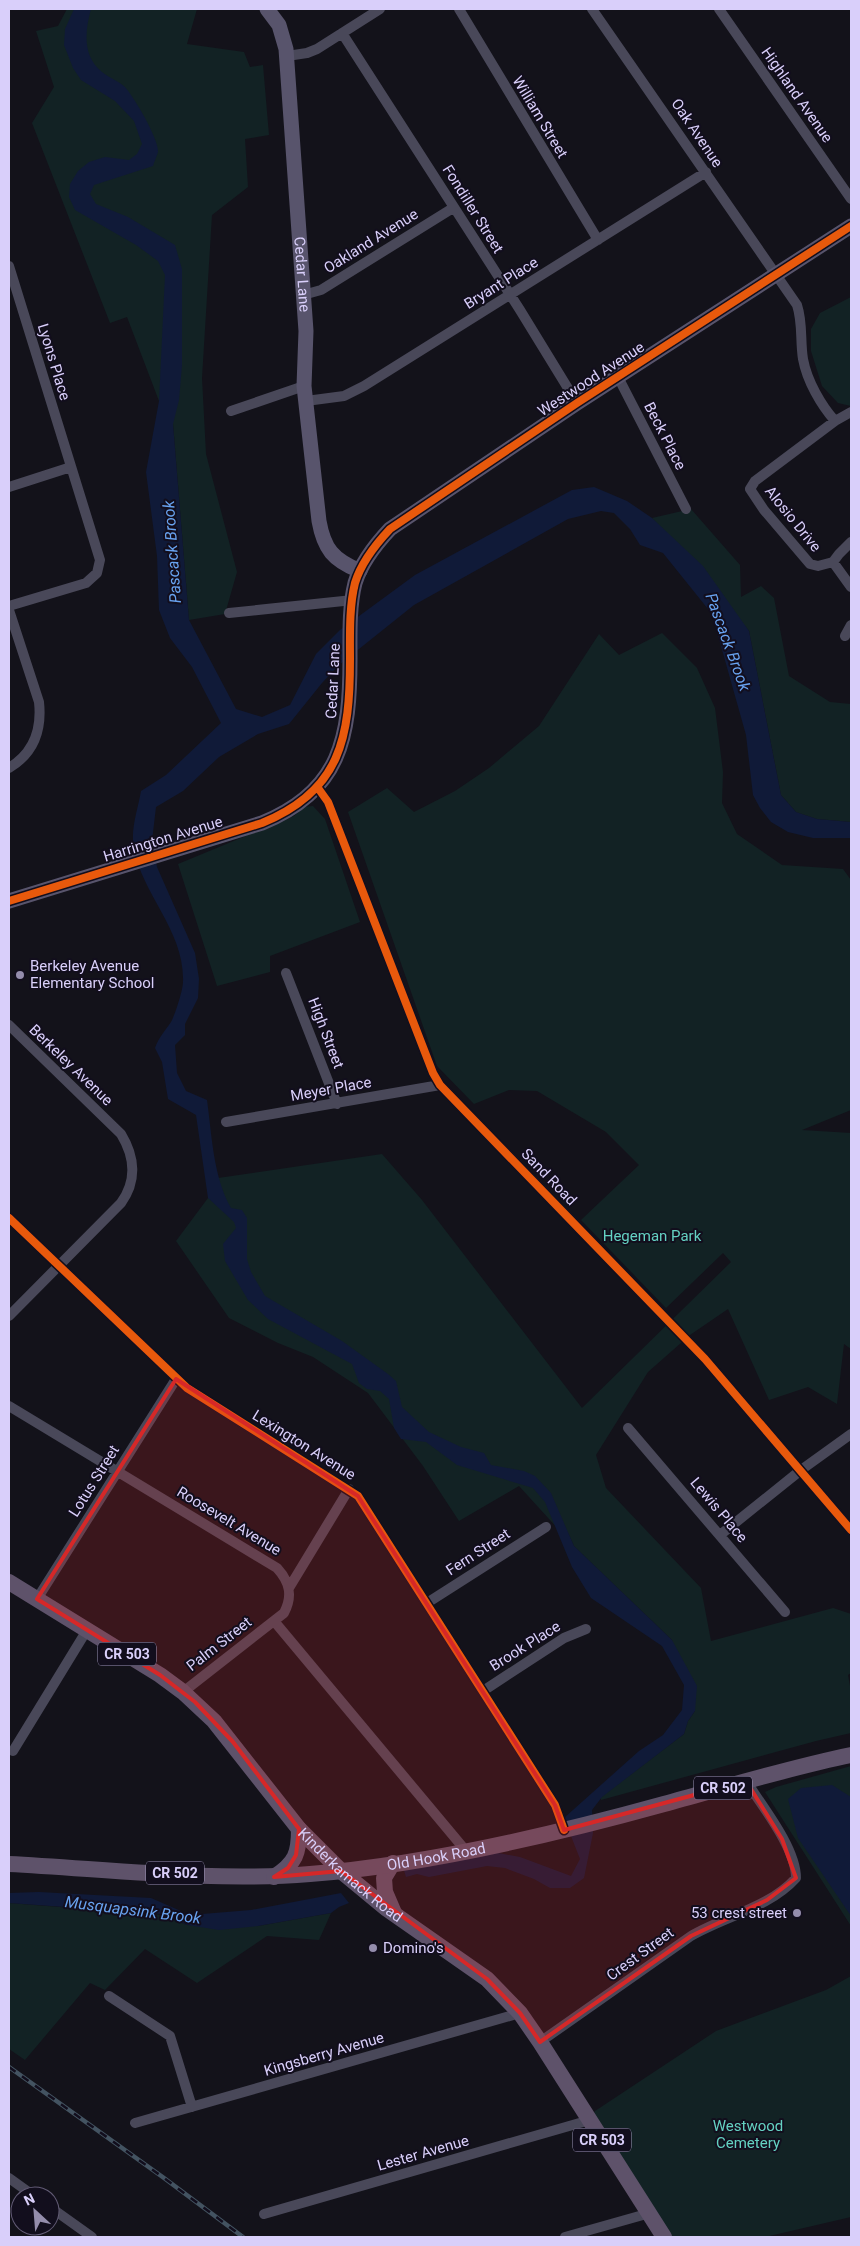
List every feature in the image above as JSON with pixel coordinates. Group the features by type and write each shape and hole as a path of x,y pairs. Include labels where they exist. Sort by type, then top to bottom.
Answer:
{"main road":[{"name":"Kinderkamack Road","path":"9,1582 183,1692 233,1742 273,1798 341,1871 395,1915 487,1979 520,2013 540,2042 650,2212 664,2237"},
{"name":"Old Hook Road","path":"9,1864 212,1876 274,1877 341,1871 466,1851 564,1830 790,1768 851,1755"},
{"path":"274,1877 288,1868 296,1855 299,1846 299,1828"},
{"path":"393,1863 384,1878 385,1892 395,1915"}],"street":[{"name":"Cedar Lane","path":"267,9 279,25 284,38 287,56 306,332 304,386 321,531 330,552 344,564 360,571 355,584 351,618 346,721 339,750 328,776 318,788"},
{"path":"287,56 312,51 380,9"},
{"name":"William Street","path":"459,9 598,240"},
{"name":"Oak Avenue","path":"592,9 797,305 801,318 802,346 807,374 828,414 835,421"},
{"name":"Highland Avenue","path":"719,9 851,199"},
{"name":"Fondiller Street","path":"342,34 510,295 577,403"},
{"name":"Bryant Place","path":"306,402 344,396 351,393 706,172"},
{"name":"Oakland Avenue","path":"303,295 321,290 453,208"},
{"name":"Westwood Avenue","path":"360,571 372,551 390,529 577,403 851,226"},
{"name":"Lyons Place","path":"9,266 12,291 100,560 97,574 86,583 9,606"},
{"name":"Beck Place","path":"618,377 686,509"},
{"path":"231,411 304,386"},
{"path":"835,421 851,412"},
{"name":"Alosio Drive","path":"835,421 755,481 750,489 754,497 810,564 818,566 833,562 851,542"},
{"path":"9,486 71,467"},
{"name":"Alosio Drive","path":"833,562 851,587"},
{"path":"229,613 353,600"},
{"path":"9,610 39,702 41,715 37,735 32,746 25,755 9,768"},
{"path":"845,636 851,625"},
{"name":"Harrington Avenue","path":"9,901 267,821 284,814 318,788"},
{"name":"Sand Road","path":"318,788 328,802 433,1074 440,1085 705,1359 851,1530"},
{"name":"High Street","path":"286,974 337,1104"},
{"name":"Berkeley Avenue","path":"9,1025 112,1126 127,1144 131,1155 132,1177 130,1188 121,1203 9,1316"},
{"name":"Meyer Place","path":"226,1122 440,1085"},
{"name":"Lexington Avenue","path":"9,1218 187,1388 349,1489 366,1506 555,1805 564,1830"},
{"name":"Lotus Street","path":"37,1599 176,1379"},
{"name":"Roosevelt Avenue","path":"9,1406 278,1568 284,1575 289,1588"},
{"name":"Lewis Place","path":"628,1428 785,1612"},
{"path":"720,1535 801,1470 851,1434"},
{"path":"349,1489 289,1588 288,1606 284,1613 274,1621 466,1851"},
{"name":"Fern Street","path":"427,1603 546,1527"},
{"name":"Palm Street","path":"183,1692 274,1621"},
{"name":"Brook Place","path":"482,1691 564,1638 586,1629"},
{"path":"13,1750 87,1630"},
{"name":"Crest Street","path":"540,2042 691,1936 709,1925 767,1900 788,1886 796,1878 796,1870 782,1839 746,1781"},
{"path":"110,1996 170,2036 192,2107"},
{"name":"Kingsberry Avenue","path":"136,2123 520,2013"},
{"name":"Lester Avenue","path":"264,2214 590,2120"},
{"path":"565,2237 650,2212"},
{"path":"60,2214 92,2237"}],"highlighted area":[{"path":"176,1379 358,1496 555,1805 564,1830 746,1781 782,1839 796,1878 767,1900 691,1936 540,2042 520,2013 487,1979 341,1871 274,1877 288,1868 296,1855 299,1829 233,1742 195,1702 160,1675 37,1599"}],"green space":[{"path":"67,9 197,9 187,44 244,52 250,67 263,65 269,135 245,139 248,187 212,215 202,378 206,454 237,572 225,614 189,620 173,424 159,401 127,317 110,323 32,123 54,87 36,31 58,26"},
{"path":"851,297 851,406 838,403 822,386 811,351 811,329 820,313"},
{"path":"691,509 740,565 741,597 761,586 774,598 789,676 830,702 851,704 851,822 817,819 796,812 781,795 749,631 652,518"},
{"name":"Hegeman Park","path":"662,633 697,668 715,708 723,772 722,803 737,834 782,865 843,869 851,880 851,1110 802,1130 851,1133 851,1349 844,1344 837,1404 808,1387 769,1400 728,1309 690,1335 648,1372 596,1455 606,1488 701,1588 711,1641 833,1608 851,1614 851,1673 848,1675 851,1691 851,1733 601,1800 601,1797 684,1734 688,1721 695,1711 672,1640 574,1546 562,1520 560,1531 519,1486 459,1521 423,1466 368,1393 313,1357 278,1343 229,1318 176,1241 208,1198 218,1178 382,1154 422,1200 582,1408 731,1262 723,1253 666,1308 581,1220 639,1165 606,1132 537,1091 509,1090 474,1104 437,1066 348,812 387,788 414,812 455,791 489,768 539,726 599,634 619,655"},
{"path":"313,806 325,819 360,922 270,956 270,972 217,986 178,864 294,816 304,807"},
{"path":"851,1766 851,1926 765,1792 776,1787"},
{"path":"9,1903 162,1915 187,1925 258,1926 331,1913 319,1940 267,1936 197,1983 145,1949 105,1990 90,1983 25,2060 9,2049"},
{"name":"Westwood Cemetery","path":"851,1976 851,2217 765,2237 664,2237 590,2120 595,2111 716,2031 826,1990"}],"water":[{"name":"Pascack Brook","path":"74,9 91,9 87,26 87,43 91,58 102,72 123,85 129,92 145,118 157,146 158,152 153,166 94,185 90,194 96,204 128,217 175,245 182,269 182,365 179,400 173,424 189,620 236,709 262,717 290,705 316,654 340,630 415,575 572,490 594,487 627,501 652,518 703,566 749,631 781,795 796,812 817,819 851,822 851,838 813,838 788,832 771,822 753,795 746,735 712,614 663,553 640,545 630,529 614,513 601,511 568,519 414,605 339,665 289,724 258,734 219,757 183,791 156,807 152,841 157,867 195,953 199,979 198,998 185,1024 185,1035 175,1045 177,1073 186,1091 207,1100 214,1155 220,1183 231,1208 242,1210 247,1218 247,1259 251,1272 265,1296 342,1341 388,1374 396,1381 402,1407 429,1432 461,1447 484,1453 491,1465 524,1471 535,1476 551,1493 574,1546 672,1640 697,1686 695,1711 688,1721 684,1734 602,1797 592,1810 593,1833 584,1878 570,1888 550,1888 534,1879 505,1868 487,1866 429,1877 417,1874 406,1877 403,1867 493,1852 520,1857 571,1876 580,1859 564,1818 639,1751 663,1735 682,1710 684,1685 662,1646 591,1598 572,1567 545,1502 533,1488 457,1465 426,1442 401,1439 394,1428 389,1399 380,1391 367,1389 359,1383 352,1364 268,1319 248,1300 225,1261 223,1244 236,1228 234,1222 208,1198 196,1115 168,1099 162,1062 155,1048 175,1014 182,991 182,964 170,930 138,865 133,841 134,827 141,791 166,775 221,723 192,667 170,638 159,610 157,556 146,472 159,401 165,275 158,261 136,245 75,210 69,197 70,184 78,171 89,162 105,157 129,160 137,154 142,144 134,121 115,101 81,80 73,68 64,45 65,29"},
{"path":"832,1785 851,1797 851,1916 798,1838 788,1799 801,1788"},
{"name":"Musquapsink Brook","path":"39,1892 151,1898 190,1915 251,1910 341,1893 349,1903 331,1913 258,1926 219,1930 187,1925 162,1914 9,1903 9,1893"}],"railway":[{"path":"9,2067 243,2237"}],"cycle path":[{"path":"9,901 262,823 288,810 309,795 325,778 336,758 343,737 347,713 350,621 355,583 369,554 390,529 577,403 851,226"},
{"path":"318,788 328,802 433,1073 440,1085 705,1359 851,1530"},
{"path":"9,1218 187,1388 358,1496 555,1805 564,1830"}],"place":[{"name":"Berkeley Avenue Elementary School","path":"20,975"},
{"name":"53 crest street","path":"797,1913"},
{"name":"Domino's","path":"373,1948"}]}
